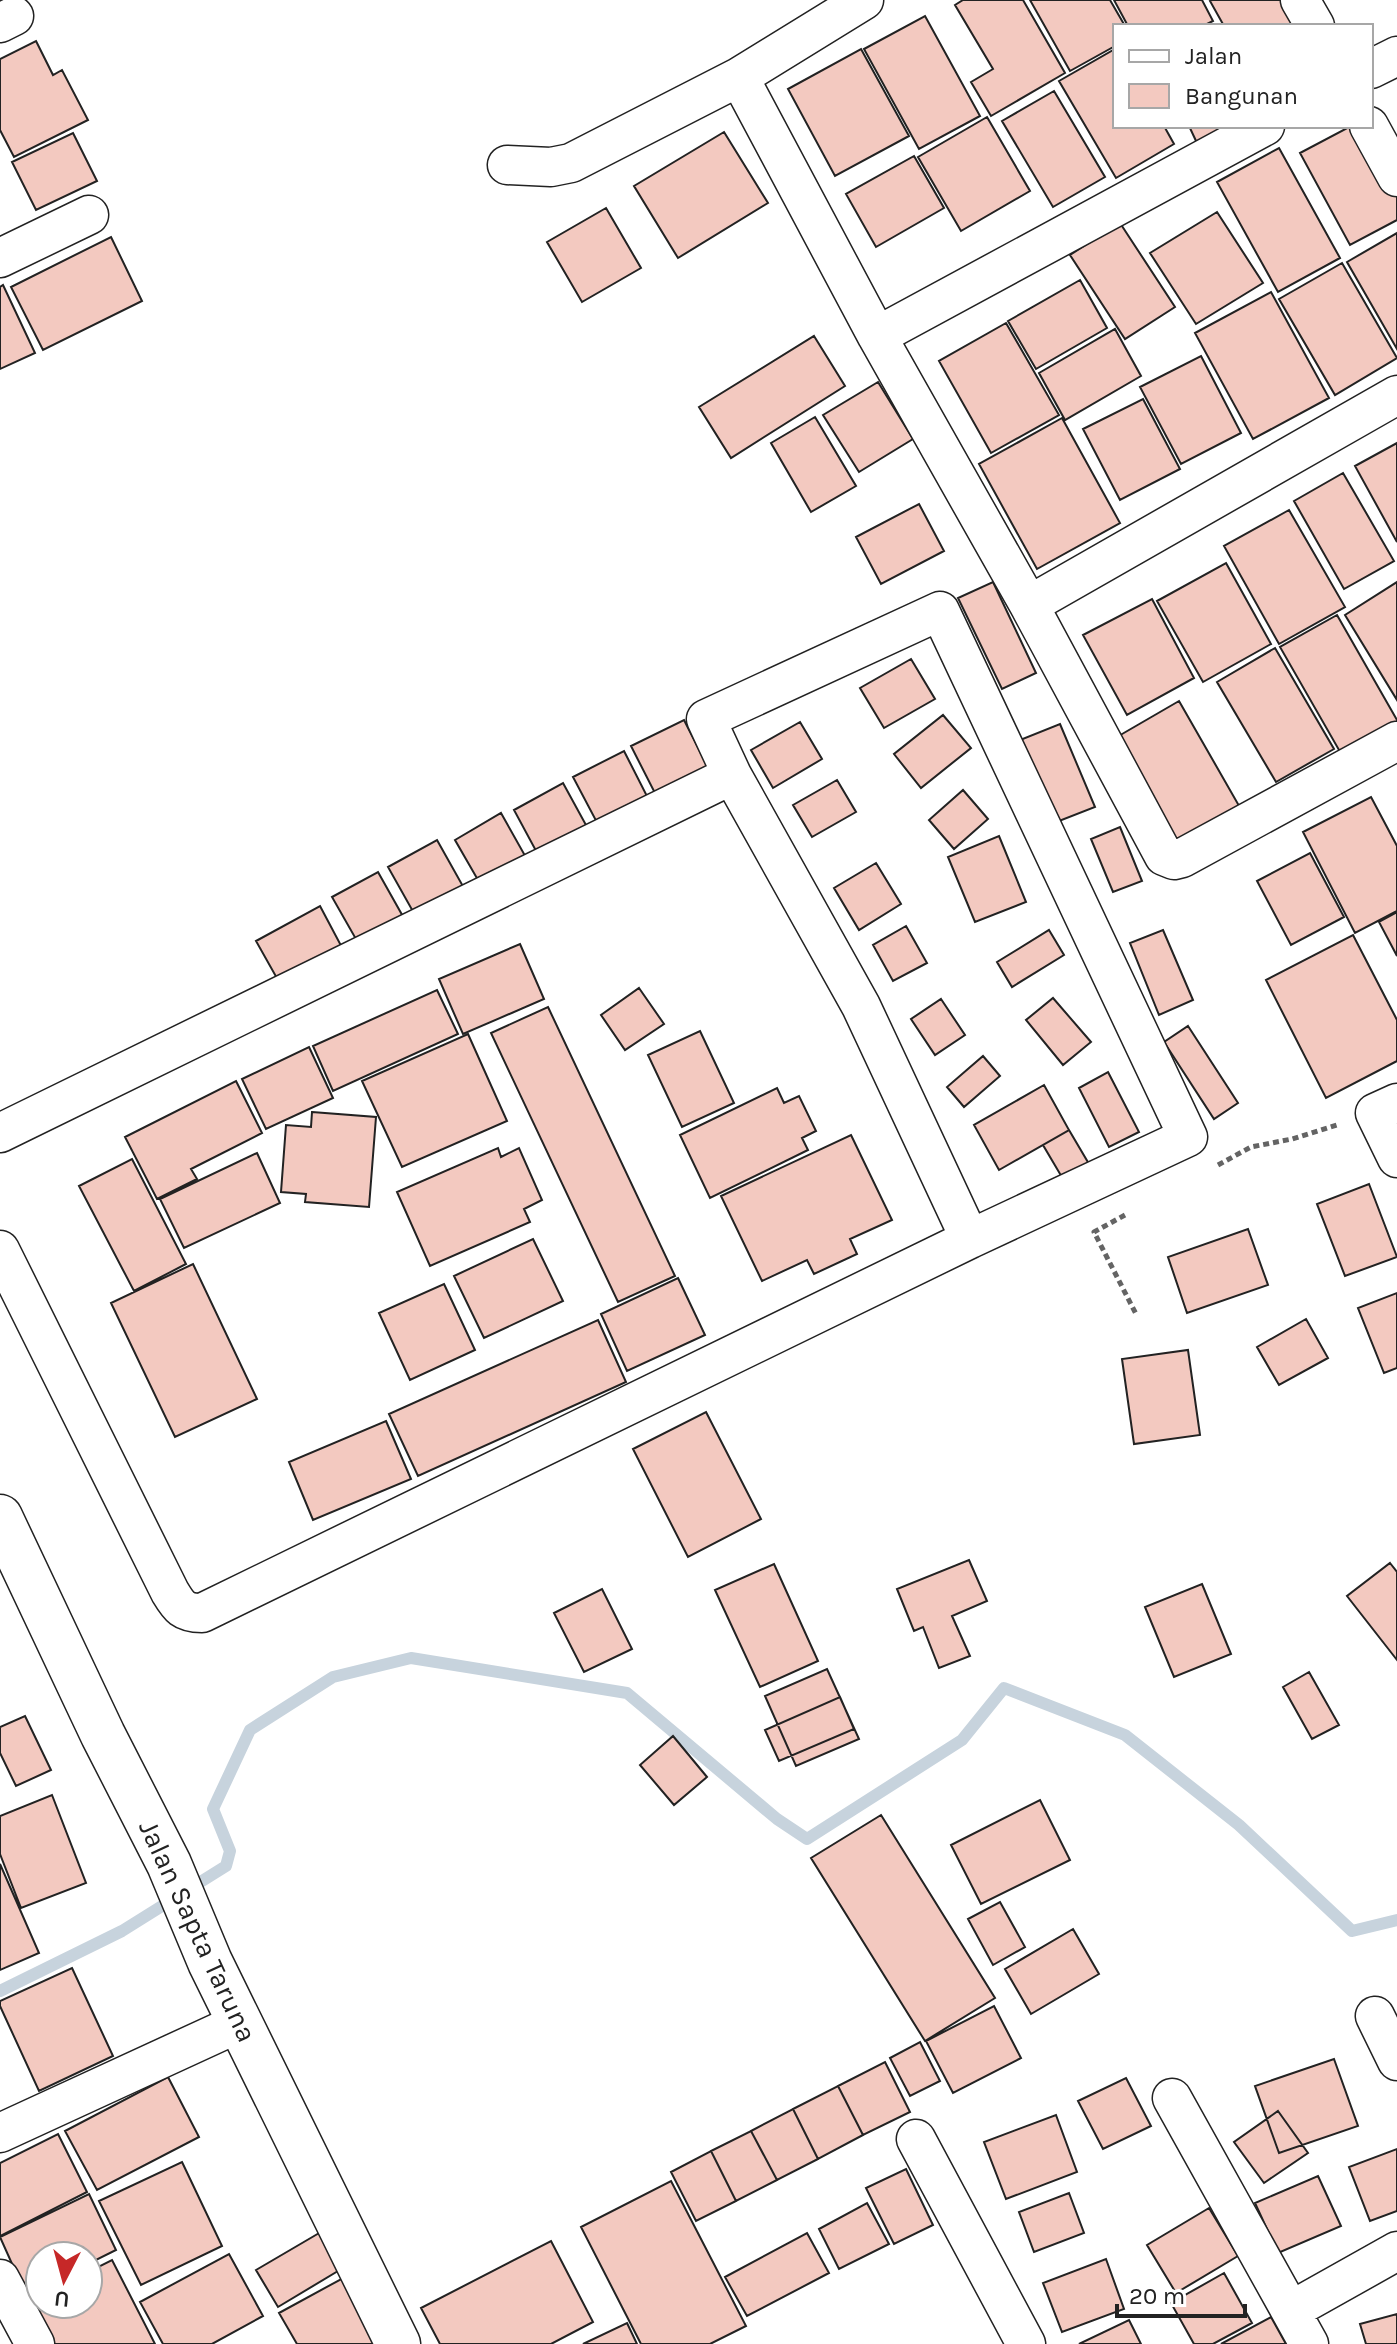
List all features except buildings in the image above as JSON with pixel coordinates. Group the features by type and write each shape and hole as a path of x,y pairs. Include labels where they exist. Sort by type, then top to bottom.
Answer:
{"street":[{"path":"507,165 551,167 571,163 739,77 864,0"},
{"path":"1300,0 1314,24"},
{"path":"1373,68 1397,56"},
{"path":"739,77 877,336 1167,858 1182,858 1397,741"},
{"path":"877,336 1261,128"},
{"path":"1370,128 1397,177"},
{"path":"0,258 89,215"},
{"path":"1029,605 1397,395"},
{"path":"0,1250 170,1592 180,1608 188,1613 202,1613 970,1239 1188,1137 940,611 706,719 732,775 861,1006 970,1239"},
{"path":"0,1133 732,775"},
{"path":"1386,1108 1397,1158"},
{"name":"Jalan Sapta Taruna","path":"0,1517 103,1735 169,1864 239,2023 398,2344"},
{"path":"1375,2016 1397,2061"},
{"path":"0,2133 239,2023"},
{"path":"1172,2098 1309,2344"},
{"path":"916,2139 1026,2344"},
{"path":"1292,2310 1397,2251"},
{"path":"0,2279 35,2344"}],"path":[{"path":"1212,1168 1251,1147 1292,1139 1386,1108"},
{"path":"1134,1211 1094,1232 1136,1314"}],"waterway":[{"path":"0,1991 122,1931 226,1866 230,1851 213,1809 250,1730 333,1677 411,1658 627,1693 777,1819 807,1839 962,1740 1004,1688 1125,1735 1239,1825 1352,1931 1397,1920"}]}
